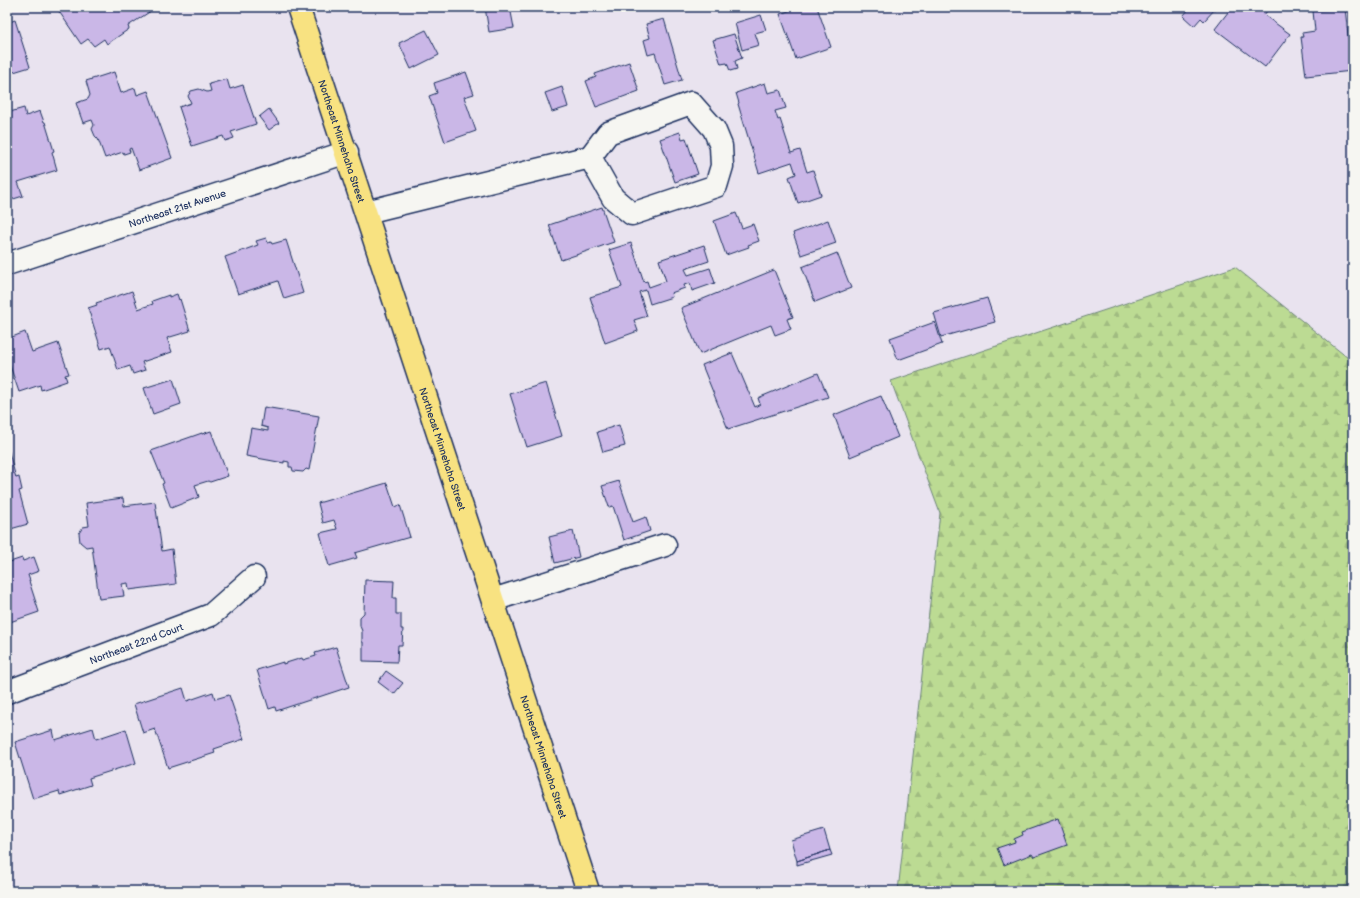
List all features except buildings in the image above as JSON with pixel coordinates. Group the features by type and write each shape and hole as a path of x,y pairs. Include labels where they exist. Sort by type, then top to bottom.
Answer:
{"main road":[{"name":"Northeast Minnehaha Street","path":"298,7 588,891"}],"street":[{"path":"366,212 590,156 608,134 691,103 714,129 721,146 722,166 716,186 632,214 613,198 590,156"},
{"name":"Northeast 21st Avenue","path":"7,264 346,152"},
{"path":"492,600 666,545"},
{"name":"Northeast 22nd Court","path":"7,692 211,615 254,577"}],"green space":[{"path":"1235,267 1353,362 1353,891 898,891 940,513 891,381"}]}
